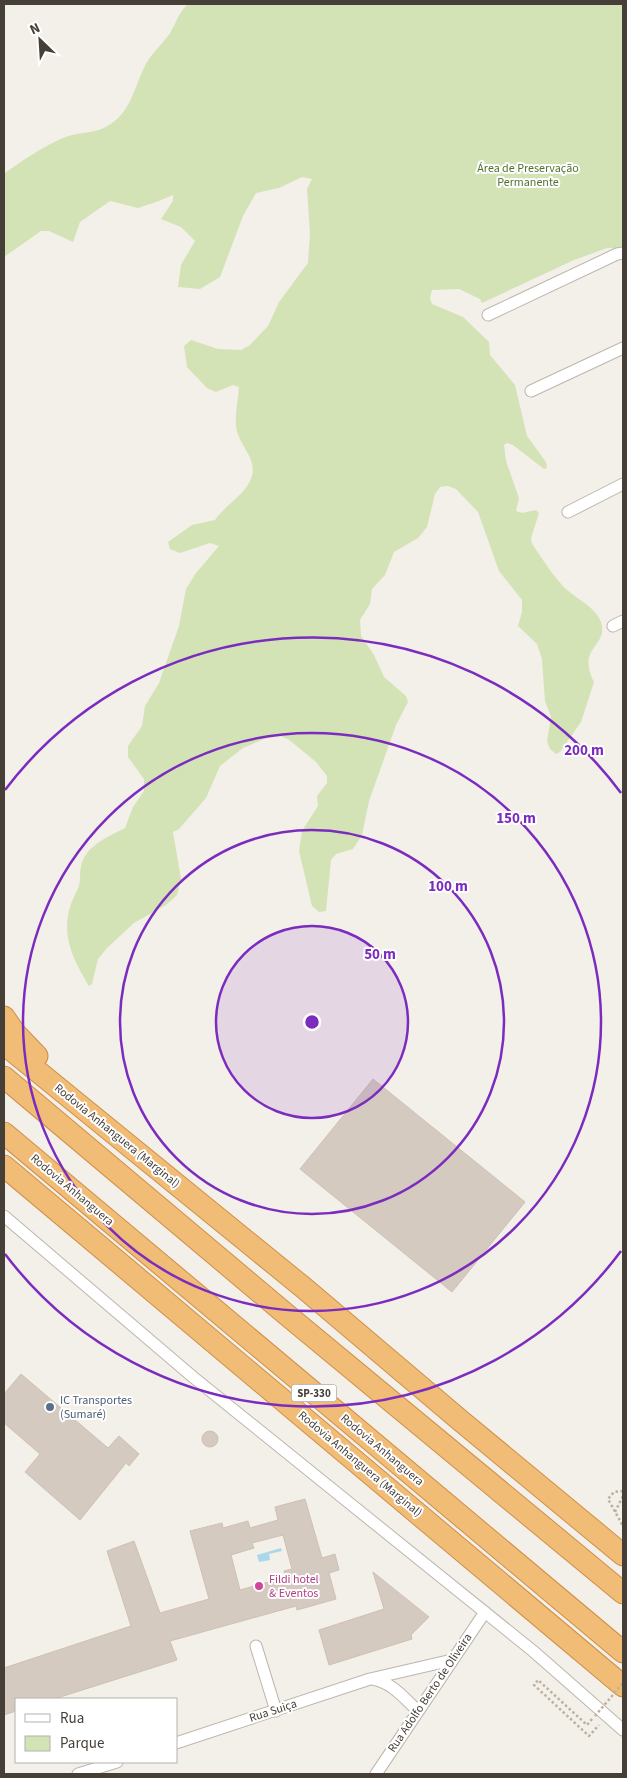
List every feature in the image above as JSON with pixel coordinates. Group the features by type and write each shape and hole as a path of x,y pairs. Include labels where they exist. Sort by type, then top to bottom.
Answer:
{"highway":[{"path":"4,1017 15,1033 58,1077 157,1168"},
{"name":"Rodovia Anhanguera (Marginal)","path":"4,1044 304,1288 623,1555"},
{"path":"4,1077 287,1315 623,1593"},
{"name":"Rodovia Anhanguera","path":"4,1133 623,1652"},
{"name":"Rodovia Anhanguera (Marginal)","path":"4,1166 623,1685"}],"street":[{"path":"488,315 620,253"},
{"path":"531,391 623,348"},
{"path":"568,512 623,484"},
{"path":"4,1216 193,1377 533,1651 601,1716 623,1730"},
{"name":"Rua Adolfo Berto de Oliveira","path":"376,1774 485,1612"},
{"path":"256,1646 276,1710"},
{"name":"Rua Suiça","path":"178,1742 370,1679 452,1660"},
{"path":"370,1679 386,1683 418,1711"},
{"path":"78,1774 114,1763"}],"path":[{"path":"623,1491 614,1492 608,1499 623,1526"},
{"path":"615,1512 623,1496"},
{"path":"601,1716 587,1725 538,1680 534,1685 588,1736 623,1685"}],"green space":[{"name":"Área de Preservação Permanente","path":"188,4 623,4 623,248 607,248 574,260 482,303 480,299 459,289 432,290 430,298 432,304 463,317 489,342 490,355 515,385 527,436 546,462 547,468 544,469 513,445 507,443 504,445 506,461 519,498 516,511 522,513 536,510 539,513 531,538 532,544 562,585 596,613 600,619 602,633 590,655 590,671 594,682 581,722 560,752 556,754 550,749 547,741 551,717 545,701 542,659 537,644 518,626 522,612 522,600 499,571 478,512 456,489 448,486 440,487 435,494 427,527 418,538 394,552 385,575 372,589 370,604 360,620 361,636 374,655 384,677 406,696 408,702 396,725 369,801 362,835 353,849 336,854 331,860 326,911 319,912 312,906 299,851 302,831 318,806 317,796 327,783 327,776 316,762 288,739 280,736 264,739 243,748 220,766 206,798 179,829 173,832 181,879 177,895 166,905 134,923 107,948 98,959 92,984 89,986 70,948 67,928 70,907 79,886 81,866 85,857 94,846 125,828 133,807 144,791 144,779 128,757 128,746 142,726 145,706 159,683 179,626 186,589 196,573 219,546 210,543 180,553 170,549 168,542 192,525 215,520 241,494 252,476 253,469 250,457 237,433 236,412 239,387 233,385 216,392 207,388 187,367 184,346 191,340 218,349 241,350 250,345 268,326 279,302 308,263 310,233 307,189 312,179 302,177 279,188 256,193 243,216 220,277 200,289 178,287 181,265 195,241 181,227 161,219 173,201 173,195 138,208 110,201 80,222 73,242 49,231 41,231 4,257 4,174 32,154 56,141 96,131 116,120 129,103 148,60 170,33 180,14"}],"water":[{"path":"281,1548 282,1551 269,1554 270,1560 259,1562 257,1555"}],"building":[{"path":"373,1079 525,1202 452,1292 300,1169"},
{"path":"21,1374 108,1448 119,1436 139,1454 129,1466 126,1463 80,1520 25,1472 40,1454 4,1423 4,1394"},
{"path":"210,1431 218,1439 210,1447 202,1439"},
{"path":"305,1499 322,1558 335,1554 339,1570 329,1573 336,1599 297,1610 296,1606 170,1641 177,1660 57,1698 15,1698 15,1711 4,1715 4,1668 131,1626 107,1551 134,1541 160,1613 209,1599 190,1531 222,1523 223,1528 248,1521 250,1528 278,1520 275,1507","holes":["283,1535 292,1569 284,1571 286,1577 240,1590 231,1555 254,1548 252,1543"]},
{"path":"373,1572 429,1617 411,1635 412,1639 329,1665 319,1630 384,1609"}],"place":[{"name":"IC Transportes (Sumaré)","path":"50,1407"},
{"name":"Fildi hotel & Eventos","path":"259,1586"}]}
